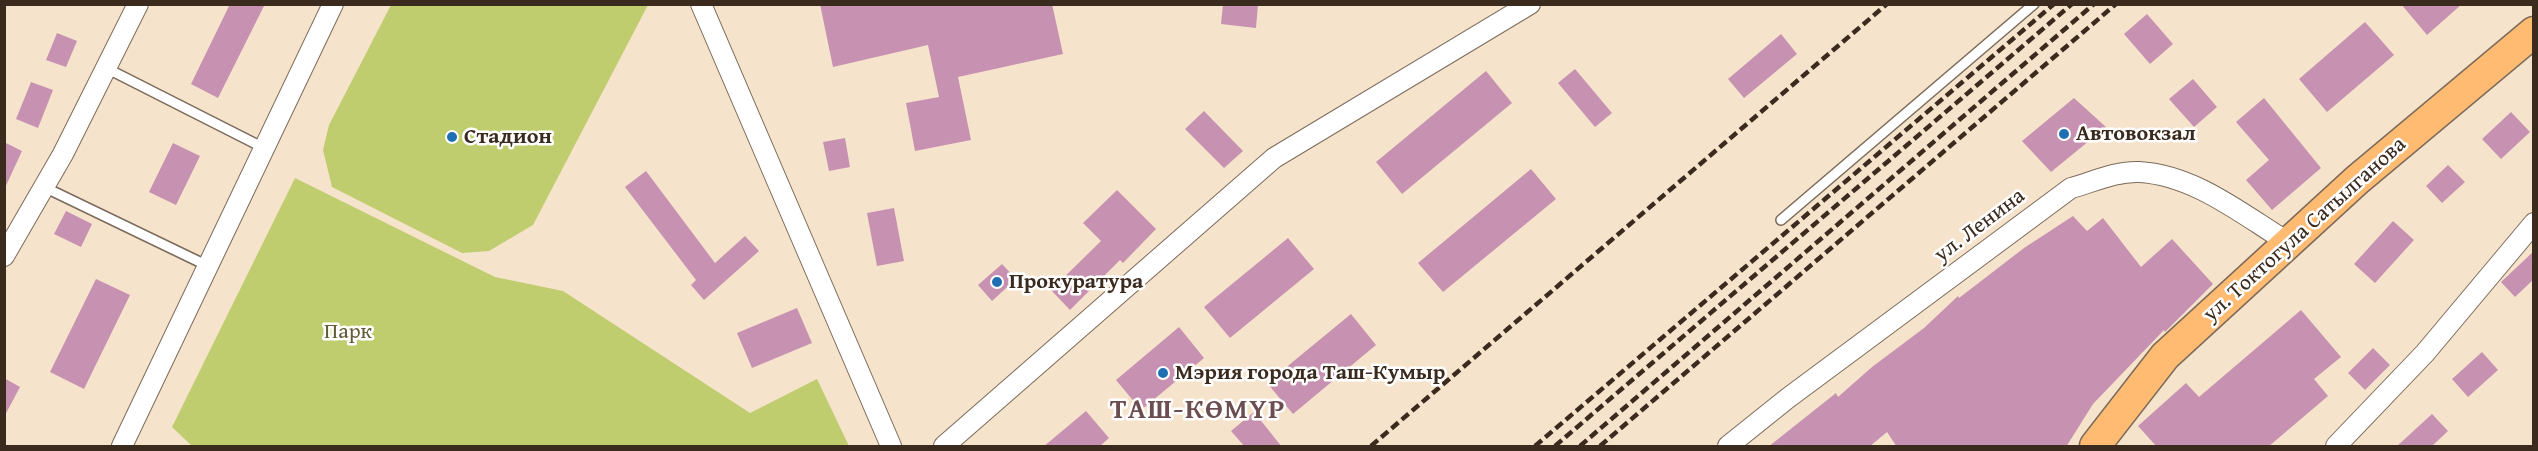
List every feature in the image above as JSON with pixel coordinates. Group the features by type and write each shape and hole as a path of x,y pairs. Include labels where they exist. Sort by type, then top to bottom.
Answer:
{"main road":[{"name":"ул. Токтогула Сатылганова","path":"2095,447 2165,356 2357,180 2534,32"}],"street":[{"path":"4,256 44,187 138,4"},
{"path":"122,447 333,4"},
{"path":"701,4 891,447"},
{"path":"944,447 1274,158 1530,4"},
{"name":"ул. Ленина","path":"1728,447 1788,398 2071,188 2112,175 2138,172 2189,183 2289,243"},
{"path":"2336,447 2425,353 2532,228"}],"lane":[{"path":"1781,220 2034,4"},
{"path":"106,68 264,148"},
{"path":"44,187 208,266"}],"green space":[{"name":"Стадион","path":"391,5 648,5 533,225 489,251 462,253 332,187 323,150 329,125"},
{"name":"Парк","path":"295,178 495,277 563,291 750,413 817,379 849,446 192,446 172,427"}],"building":[{"path":"230,4 265,4 218,98 191,84"},
{"path":"820,4 1052,4 1063,54 958,77 971,140 915,151 906,103 939,97 928,45 833,67"},
{"path":"1223,4 1258,4 1256,28 1221,24"},
{"path":"2401,4 2462,4 2427,35"},
{"path":"2147,14 2173,44 2150,64 2124,34"},
{"path":"2365,22 2394,55 2327,112 2299,79"},
{"path":"57,33 77,41 66,67 46,60"},
{"path":"1781,34 1797,54 1744,98 1728,79"},
{"path":"1575,69 1612,113 1595,127 1558,83"},
{"path":"1486,71 1512,103 1402,194 1376,162"},
{"path":"2193,79 2217,107 2194,127 2169,99"},
{"path":"31,82 53,90 38,128 16,119"},
{"name":"Автовокзал","path":"2074,98 2106,127 2051,172 2022,141"},
{"path":"2264,98 2321,168 2272,210 2246,180 2269,160 2236,122"},
{"path":"1204,111 1243,151 1224,168 1185,129"},
{"path":"2511,112 2530,132 2501,159 2482,139"},
{"path":"845,138 850,167 829,171 823,142"},
{"path":"4,142 22,151 4,190"},
{"path":"173,143 200,156 176,205 149,192"},
{"path":"2448,165 2465,182 2442,203 2426,186"},
{"path":"1531,169 1556,199 1443,292 1418,263"},
{"path":"646,171 715,263 745,236 759,251 704,300 691,285 696,280 625,187"},
{"path":"1117,190 1156,229 1123,263 1120,260 1070,310 1051,290 1101,241 1083,223"},
{"path":"894,208 904,261 877,266 867,213"},
{"path":"66,211 92,224 81,247 54,234"},
{"path":"2073,216 2087,231 2103,218 2141,267 2172,239 2213,284 2165,332 2164,330 2093,404 2066,447 1897,447 1887,432 1869,447 1768,447 1836,393 1838,397 1872,367 1924,328 1958,296 1959,298 2024,248"},
{"path":"2393,221 2414,240 2375,283 2354,264"},
{"path":"1288,238 1314,269 1230,338 1204,307"},
{"path":"2534,251 2534,279 2515,297 2501,282"},
{"name":"Прокуратура","path":"1002,264 1016,279 992,301 978,285"},
{"path":"96,279 130,295 84,389 50,372"},
{"path":"797,308 812,343 752,368 737,333"},
{"path":"2301,310 2341,357 2314,379 2328,396 2268,447 2157,447 2138,426 2186,383 2199,397"},
{"path":"1351,314 1376,345 1293,414 1267,383"},
{"path":"1179,327 1204,358 1141,410 1116,380"},
{"path":"2373,348 2390,365 2365,390 2348,373"},
{"path":"2482,352 2498,370 2468,397 2452,379"},
{"path":"4,378 20,387 4,417"},
{"path":"1086,411 1109,438 1099,447 1043,447"},
{"path":"1254,412 1282,447 1245,447 1231,431"},
{"path":"2432,414 2448,431 2431,447 2396,447"}],"railway":[{"path":"1371,446 1887,4"},
{"path":"1535,446 2054,4"},
{"path":"1555,446 2072,4"},
{"path":"1580,446 2094,4"},
{"path":"1600,446 2116,4"}],"place":[{"name":"Автовокзал","path":"2064,134"},
{"name":"Стадион","path":"452,137"},
{"name":"Прокуратура","path":"997,282"},
{"name":"Мэрия города Таш-Кумыр","path":"1163,373"}],"district":[{"name":"ТАШ-КӨМҮР","path":"1198,411"}]}
